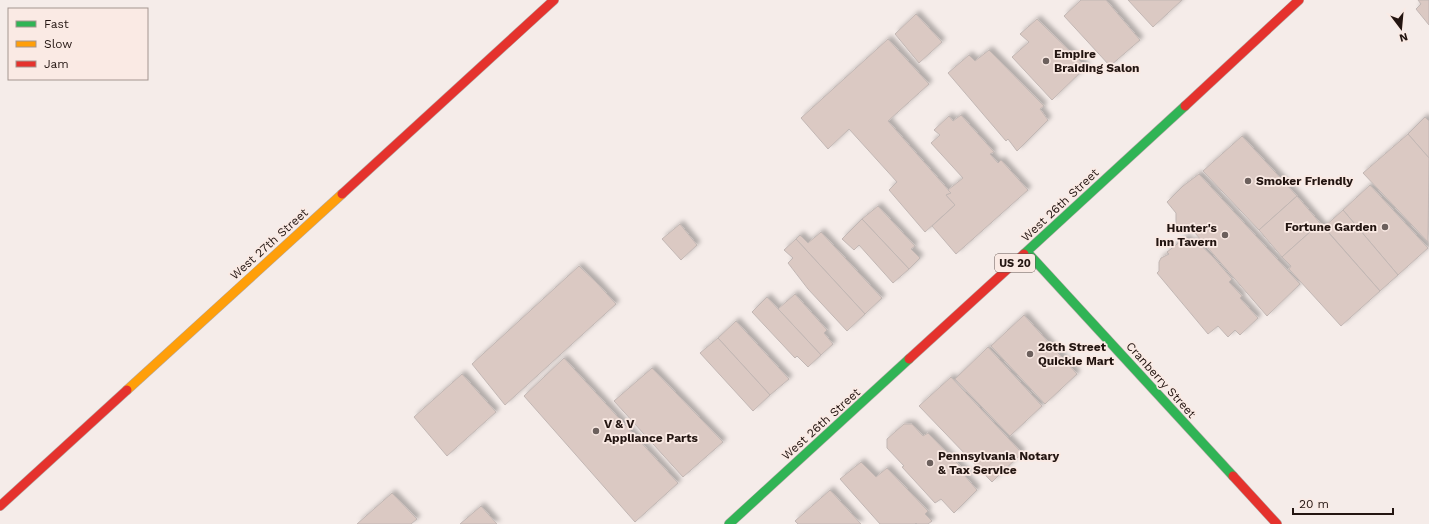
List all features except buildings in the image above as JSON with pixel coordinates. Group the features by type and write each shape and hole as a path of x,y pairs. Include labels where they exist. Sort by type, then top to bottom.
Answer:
{"street":[{"name":"West 27th Street","path":"0,506 554,0"},
{"name":"West 26th Street","path":"729,524 1027,252 1299,0"},
{"name":"Cranberry Street","path":"1027,252 1277,524"}],"traffic: fast":[{"path":"1024,254 1185,106"},
{"path":"1027,252 1233,476"},
{"path":"729,524 909,359"}],"traffic: slow":[{"path":"127,390 342,194"}],"traffic: jam":[{"path":"342,194 554,0"},
{"path":"1185,106 1299,0"},
{"path":"909,359 1024,254"},
{"path":"0,506 127,390"},
{"path":"1233,476 1277,524"}],"place":[{"name":"Empire Braiding Salon","path":"1046,61"},
{"name":"Smoker Friendly","path":"1248,181"},
{"name":"Fortune Garden","path":"1385,227"},
{"name":"Hunter's Inn Tavern","path":"1225,235"},
{"name":"26th Street Quickie Mart","path":"1030,354"},
{"name":"V & V Appliance Parts","path":"596,431"},
{"name":"Pennsylvania Notary & Tax Service","path":"930,463"}]}
